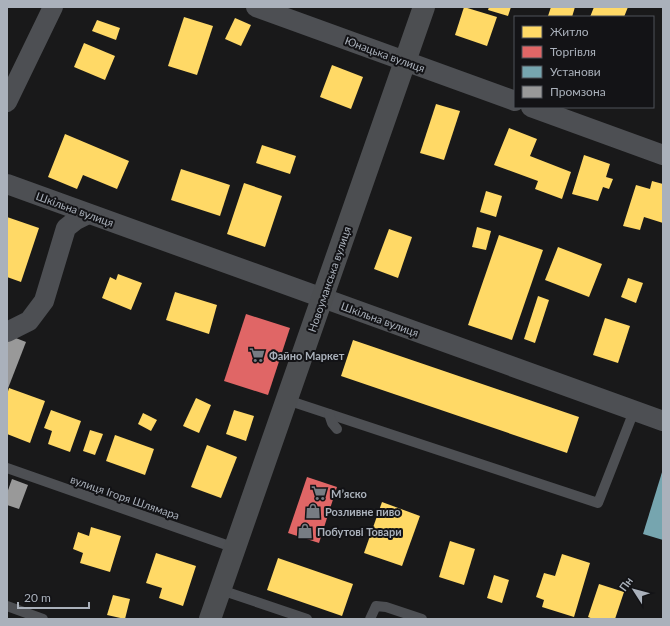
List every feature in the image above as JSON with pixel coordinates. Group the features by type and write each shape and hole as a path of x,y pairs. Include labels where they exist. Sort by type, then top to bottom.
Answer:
{"street":[{"path":"7,102 53,7"},
{"name":"Юнацька вулиця","path":"256,7 514,101"},
{"name":"Новоуманська вулиця","path":"210,619 424,7"},
{"path":"534,108 663,155"},
{"name":"Шкільна вулиця","path":"7,184 663,421"},
{"path":"7,332 29,321 44,301 66,228 76,220 88,214"}],"lane":[{"path":"287,400 598,503 634,411"},
{"path":"329,414 332,423 337,429"},
{"name":"вулиця Ігоря Шлямара","path":"7,468 235,548"},
{"path":"220,590 288,616 307,619"},
{"path":"7,606 43,619"},
{"path":"370,619 376,606 386,607 422,619"}],"building: Житло":[{"path":"464,7 497,17 487,46 455,35"},
{"path":"489,7 511,7 508,16 488,10"},
{"path":"551,7 575,7 572,16 548,16"},
{"path":"594,7 628,7 624,16 590,16"},
{"path":"184,17 213,26 197,75 168,66"},
{"path":"235,18 251,25 241,46 225,39"},
{"path":"97,20 120,28 116,40 92,31"},
{"path":"84,43 115,56 105,80 74,67"},
{"path":"332,65 363,77 351,109 320,97"},
{"path":"436,104 460,111 444,160 420,153"},
{"path":"509,128 537,139 530,156 571,172 562,199 535,189 538,181 494,165"},
{"path":"65,134 129,161 117,189 83,175 77,189 48,177"},
{"path":"262,145 296,156 290,174 256,163"},
{"path":"584,155 610,164 606,177 613,179 609,189 603,187 598,201 572,194"},
{"path":"181,169 230,185 220,216 171,200"},
{"path":"652,181 663,184 663,223 644,217 640,230 623,226 636,185 650,189"},
{"path":"244,183 282,196 265,247 227,234"},
{"path":"486,191 502,196 496,217 480,212"},
{"path":"7,217 39,228 21,282 7,277"},
{"path":"477,227 491,231 486,250 472,247"},
{"path":"389,229 412,237 398,278 374,269"},
{"path":"499,235 543,250 512,340 468,325"},
{"path":"558,247 602,264 589,297 545,280"},
{"path":"118,274 142,283 131,310 102,298 110,277 116,280"},
{"path":"628,278 643,283 636,303 621,297"},
{"path":"175,292 217,305 209,334 166,320"},
{"path":"538,296 549,300 535,343 524,339"},
{"path":"605,318 630,326 618,363 593,355"},
{"path":"353,340 579,417 567,453 341,376"},
{"path":"9,388 45,401 30,443 7,434 7,395"},
{"path":"196,398 211,405 199,433 183,426"},
{"path":"51,410 81,421 70,452 48,444 52,431 44,428"},
{"path":"234,410 254,416 246,441 226,434"},
{"path":"143,413 157,420 151,431 138,424"},
{"path":"90,430 103,434 95,455 83,451"},
{"path":"115,435 154,449 145,475 106,461"},
{"path":"207,445 237,457 221,498 191,487"},
{"path":"382,502 420,516 402,566 364,553"},
{"path":"91,527 121,536 110,572 80,563 83,553 73,549 78,532 89,536"},
{"path":"450,541 475,549 464,585 439,577"},
{"path":"156,553 196,566 183,606 159,598 162,588 146,583"},
{"path":"562,554 590,563 574,617 542,607 544,600 536,597 544,573 555,576"},
{"path":"278,558 353,584 342,616 267,590"},
{"path":"494,575 509,580 502,603 487,598"},
{"path":"599,584 624,592 615,619 593,619 588,617"},
{"path":"113,595 130,599 125,619 107,615"}],"building: Торгівля":[{"name":"Файно Маркет","path":"246,314 290,328 268,395 224,381"},
{"path":"307,477 337,487 319,543 288,533"}],"building: Установи":[{"path":"663,469 663,540 643,534"}],"building: Промзона":[{"path":"8,335 26,342 7,391 7,339"},
{"path":"12,479 28,485 19,509 7,505 7,493"}],"place":[{"name":"Файно Маркет","path":"257,355"},
{"name":"Мʼяско","path":"319,493"},
{"name":"Розливне пиво","path":"313,511"},
{"name":"Побутові Товари","path":"305,531"}]}
